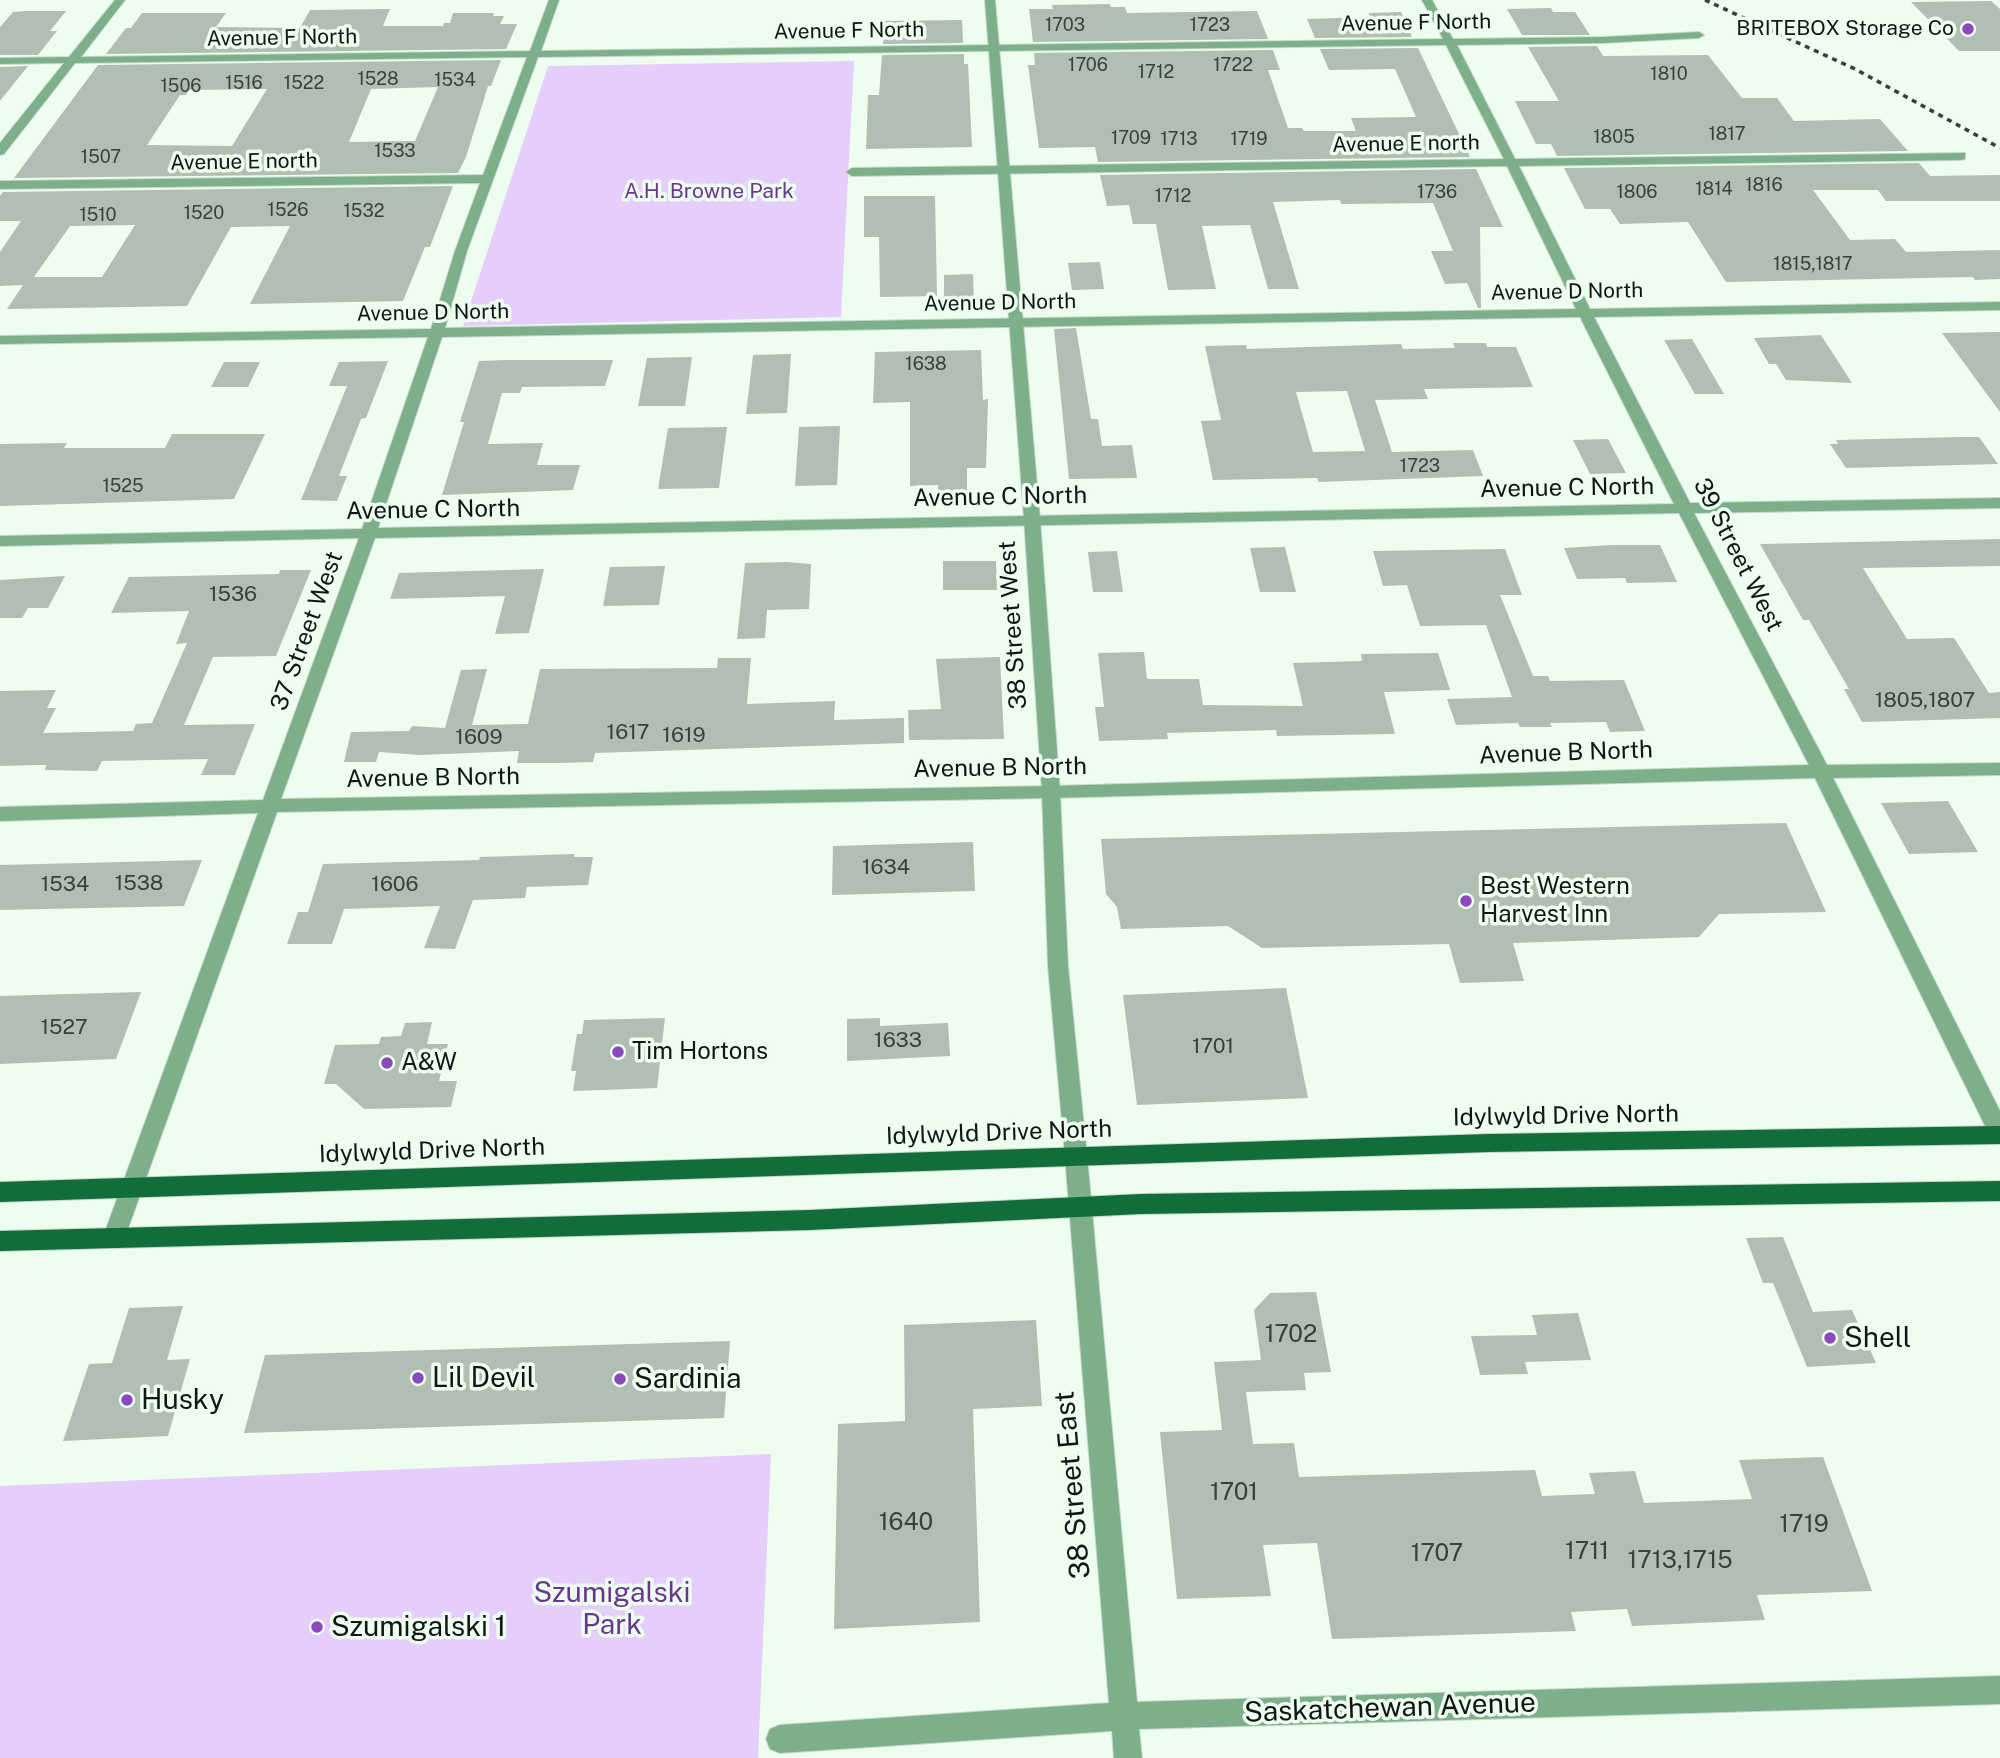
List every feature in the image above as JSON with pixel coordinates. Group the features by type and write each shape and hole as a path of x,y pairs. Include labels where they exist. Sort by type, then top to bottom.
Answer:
{"main road":[{"name":"Idylwyld Drive North","path":"0,1192 1489,1143 2000,1135"},
{"path":"0,1241 810,1220 1080,1206 2000,1191"}],"street":[{"path":"0,151 120,0"},
{"name":"37 Street West","path":"114,1237 368,534 436,334 461,251 554,0"},
{"name":"38 Street West","path":"990,0 1032,519 1051,792 1059,975 1080,1206"},
{"name":"39 Street West","path":"1427,0 1631,404 1824,773 2000,1135"},
{"name":"Avenue F North","path":"0,61 1658,39 1699,35"},
{"name":"Avenue E north","path":"852,172 1961,156"},
{"name":"Avenue E north","path":"0,185 489,179"},
{"name":"Avenue D North","path":"0,340 2000,306"},
{"name":"Avenue C North","path":"0,541 1032,519 2000,503"},
{"name":"Avenue B North","path":"0,814 2000,769"},
{"name":"38 Street East","path":"1080,1206 1128,1758"},
{"name":"Saskatchewan Avenue","path":"780,1739 1125,1716 2000,1690"}],"green space":[{"name":"A.H. Browne Park","path":"854,61 841,317 463,326 548,66"},
{"name":"Szumigalski Park","path":"771,1454 758,1758 0,1758 0,1486"}],"building":[{"path":"1991,1 2000,9 2000,51 1959,51 1911,2"},
{"path":"1110,4 1111,7 1125,7 1127,13 1257,11 1268,39 1033,42 1029,9 1053,9 1052,5"},
{"path":"1551,8 1553,12 1575,12 1590,35 1522,35 1507,9"},
{"path":"390,9 383,26 443,26 444,23 450,23 453,13 494,13 493,16 504,16 500,24 517,24 506,49 106,54 126,28 131,28 142,13 226,13 216,27 300,28 310,10"},
{"path":"66,11 50,31 57,31 38,55 0,55 0,27 13,12"},
{"path":"1401,12 1412,37 1315,38 1307,19 1370,17 1369,13"},
{"path":"962,20 963,43 883,44 885,21"},
{"path":"1597,46 1603,56 1708,55 1742,98 1777,98 1794,121 1880,119 1908,151 1557,156 1551,144 1536,144 1515,101 1559,101 1528,47"},
{"path":"1418,48 1470,157 1098,162 1095,147 1039,148 1028,65 1035,65 1034,53 1273,50 1280,70 1268,70 1288,128 1302,128 1304,131 1356,131 1351,118 1416,117 1395,69 1329,70 1320,49"},
{"path":"964,54 964,64 968,64 972,147 866,149 868,95 879,95 882,55"},
{"path":"501,60 491,86 488,86 466,157 458,173 14,178 98,65","holes":["438,87 415,141 349,142 371,89","267,89 232,146 147,145 180,95 186,95 189,90"]},
{"path":"28,66 0,101 0,67"},
{"path":"1919,163 1930,176 2000,175 2000,201 1886,201 1878,190 1813,190 1850,240 1895,239 1906,252 2000,250 2000,279 1975,280 1973,277 1726,282 1688,222 1620,224 1610,209 1585,209 1564,168"},
{"path":"1476,169 1503,227 1480,227 1481,308 1478,308 1467,283 1445,284 1431,251 1453,251 1433,203 1341,204 1340,200 1273,202 1299,289 1268,289 1250,225 1202,226 1216,289 1168,290 1156,224 1133,224 1129,205 1107,206 1100,175"},
{"path":"453,186 430,247 425,247 403,301 250,304 290,226 231,227 187,306 7,309 23,285 0,286 0,252 21,221 0,221 0,196 3,192","holes":["135,225 102,277 34,277 70,226"]},
{"path":"864,196 935,196 937,296 880,297 879,237 864,237"},
{"path":"1100,262 1104,289 1072,290 1068,263"},
{"path":"973,274 974,299 944,299 944,275"},
{"path":"1076,328 1091,419 1098,419 1102,446 1132,445 1137,478 1069,479 1054,329"},
{"path":"2000,332 2000,412 1942,333"},
{"path":"1821,335 1852,383 1786,380 1776,364 1769,364 1754,338"},
{"path":"1692,339 1724,394 1695,394 1664,340"},
{"path":"1453,343 1516,347 1533,387 1424,389 1428,399 1375,400 1392,452 1473,450 1483,476 1319,482 1317,478 1213,480 1201,421 1221,420 1205,346 1246,345 1247,349 1401,344 1403,349 1455,348","holes":["1347,391 1365,451 1313,452 1296,392"]},
{"path":"981,350 983,400 988,399 986,468 967,468 967,491 938,491 938,485 910,486 910,402 873,403 875,352"},
{"path":"791,354 787,413 746,414 753,355"},
{"path":"692,357 685,406 638,406 647,358"},
{"path":"613,360 605,386 522,387 520,393 502,393 488,444 543,443 537,465 580,465 573,490 442,495 479,361"},
{"path":"388,361 366,418 361,419 339,476 347,476 337,501 301,500 347,386 329,386 339,362"},
{"path":"224,362 260,362 248,387 211,387"},
{"path":"840,426 837,485 795,486 799,427"},
{"path":"727,427 719,488 658,489 668,428"},
{"path":"172,434 265,434 234,499 0,506 0,444 67,443 64,448 165,448"},
{"path":"1979,437 1998,464 1846,468 1830,444 1838,444 1836,440"},
{"path":"1608,439 1626,473 1590,474 1573,440"},
{"path":"2000,539 2000,566 1863,568 1907,639 1954,638 1989,693 2000,692 2000,718 1862,722 1844,689 1849,689 1809,620 1803,620 1760,544"},
{"path":"1660,545 1677,582 1627,583 1625,578 1577,579 1564,548"},
{"path":"1285,547 1296,592 1260,592 1250,548"},
{"path":"1505,549 1522,595 1500,595 1533,676 1548,676 1550,681 1624,680 1645,731 1610,732 1606,722 1550,723 1552,727 1520,727 1518,723 1456,725 1447,699 1512,697 1486,625 1420,626 1407,585 1383,586 1373,551"},
{"path":"1117,551 1123,592 1093,592 1088,552"},
{"path":"943,561 996,561 997,590 943,590"},
{"path":"745,563 811,564 809,609 767,610 765,638 737,639"},
{"path":"665,566 659,605 603,606 610,567"},
{"path":"544,569 529,633 495,634 505,596 390,599 399,573"},
{"path":"280,570 311,570 276,656 213,657 184,725 255,724 235,775 201,775 208,759 102,761 97,771 45,770 46,765 0,766 0,691 56,690 47,708 56,708 43,733 133,731 136,724 152,723 187,643 176,644 189,611 111,613 129,577 279,574"},
{"path":"65,576 48,608 28,608 22,618 0,618 0,580"},
{"path":"1144,652 1147,679 1199,679 1203,705 1303,706 1293,663 1362,661 1361,654 1438,653 1450,690 1384,692 1395,734 1277,736 1276,730 1167,733 1168,739 1099,741 1095,707 1104,707 1098,653"},
{"path":"1000,657 1004,739 909,740 908,710 941,709 936,659"},
{"path":"718,658 751,658 747,704 835,701 834,720 904,718 904,743 595,753 593,762 560,763 517,763 519,751 420,755 379,752 376,762 344,762 351,732 409,731 412,726 445,728 461,670 487,669 472,725 528,724 540,669 717,668"},
{"path":"1948,801 1978,852 1909,854 1881,803"},
{"name":"Best Western Harvest Inn","path":"1786,823 1826,912 1719,914 1699,937 1513,943 1524,981 1460,983 1449,944 1262,948 1228,926 1121,929 1117,907 1106,894 1101,839"},
{"path":"973,842 975,891 832,895 833,846"},
{"path":"574,854 574,857 593,857 588,885 527,887 525,898 473,900 455,949 424,948 440,906 344,909 332,944 287,944 298,912 308,912 323,864 479,860 480,857"},
{"path":"202,860 184,906 0,910 0,865"},
{"path":"1286,988 1308,1098 1137,1105 1123,995"},
{"path":"141,992 116,1059 0,1064 0,996"},
{"name":"Tim Hortons","path":"665,1018 657,1088 573,1091 576,1071 571,1071 577,1034 582,1034 584,1020"},
{"path":"880,1018 880,1026 948,1023 950,1056 847,1061 847,1019"},
{"name":"A&W","path":"432,1022 427,1044 448,1044 439,1081 457,1081 451,1107 364,1109 336,1084 324,1084 335,1045 379,1044 381,1037 401,1036 405,1023"},
{"path":"1783,1237 1813,1312 1852,1310 1876,1363 1807,1367 1773,1283 1763,1283 1746,1238"},
{"path":"1316,1292 1331,1372 1304,1373 1306,1390 1246,1392 1253,1444 1294,1443 1299,1477 1535,1470 1542,1496 1595,1494 1589,1473 1635,1471 1644,1503 1752,1499 1739,1460 1823,1457 1872,1591 1757,1595 1765,1620 1632,1626 1627,1609 1571,1612 1576,1631 1332,1639 1317,1543 1263,1545 1271,1596 1177,1599 1160,1432 1222,1430 1214,1362 1261,1360 1254,1310 1270,1293"},
{"name":"Husky","path":"183,1306 167,1360 190,1359 168,1436 63,1441 89,1364 112,1363 129,1308"},
{"path":"1578,1313 1591,1360 1525,1362 1528,1374 1480,1375 1471,1336 1537,1335 1532,1315"},
{"path":"1036,1320 1042,1406 973,1409 980,1622 834,1629 838,1424 905,1421 904,1325"},
{"path":"730,1341 724,1418 244,1433 265,1355"}],"railway":[{"path":"1705,0 1855,69 2000,148"}],"place":[{"name":"BRITEBOX Storage Co","path":"1968,29"},
{"name":"Best Western Harvest Inn","path":"1466,901"},
{"name":"Tim Hortons","path":"618,1052"},
{"name":"A&W","path":"387,1063"},
{"name":"Shell","path":"1830,1338"},
{"name":"Lil Devil","path":"418,1378"},
{"name":"Sardinia","path":"620,1379"},
{"name":"Husky","path":"127,1400"},
{"name":"Szumigalski 1","path":"317,1627"}]}
